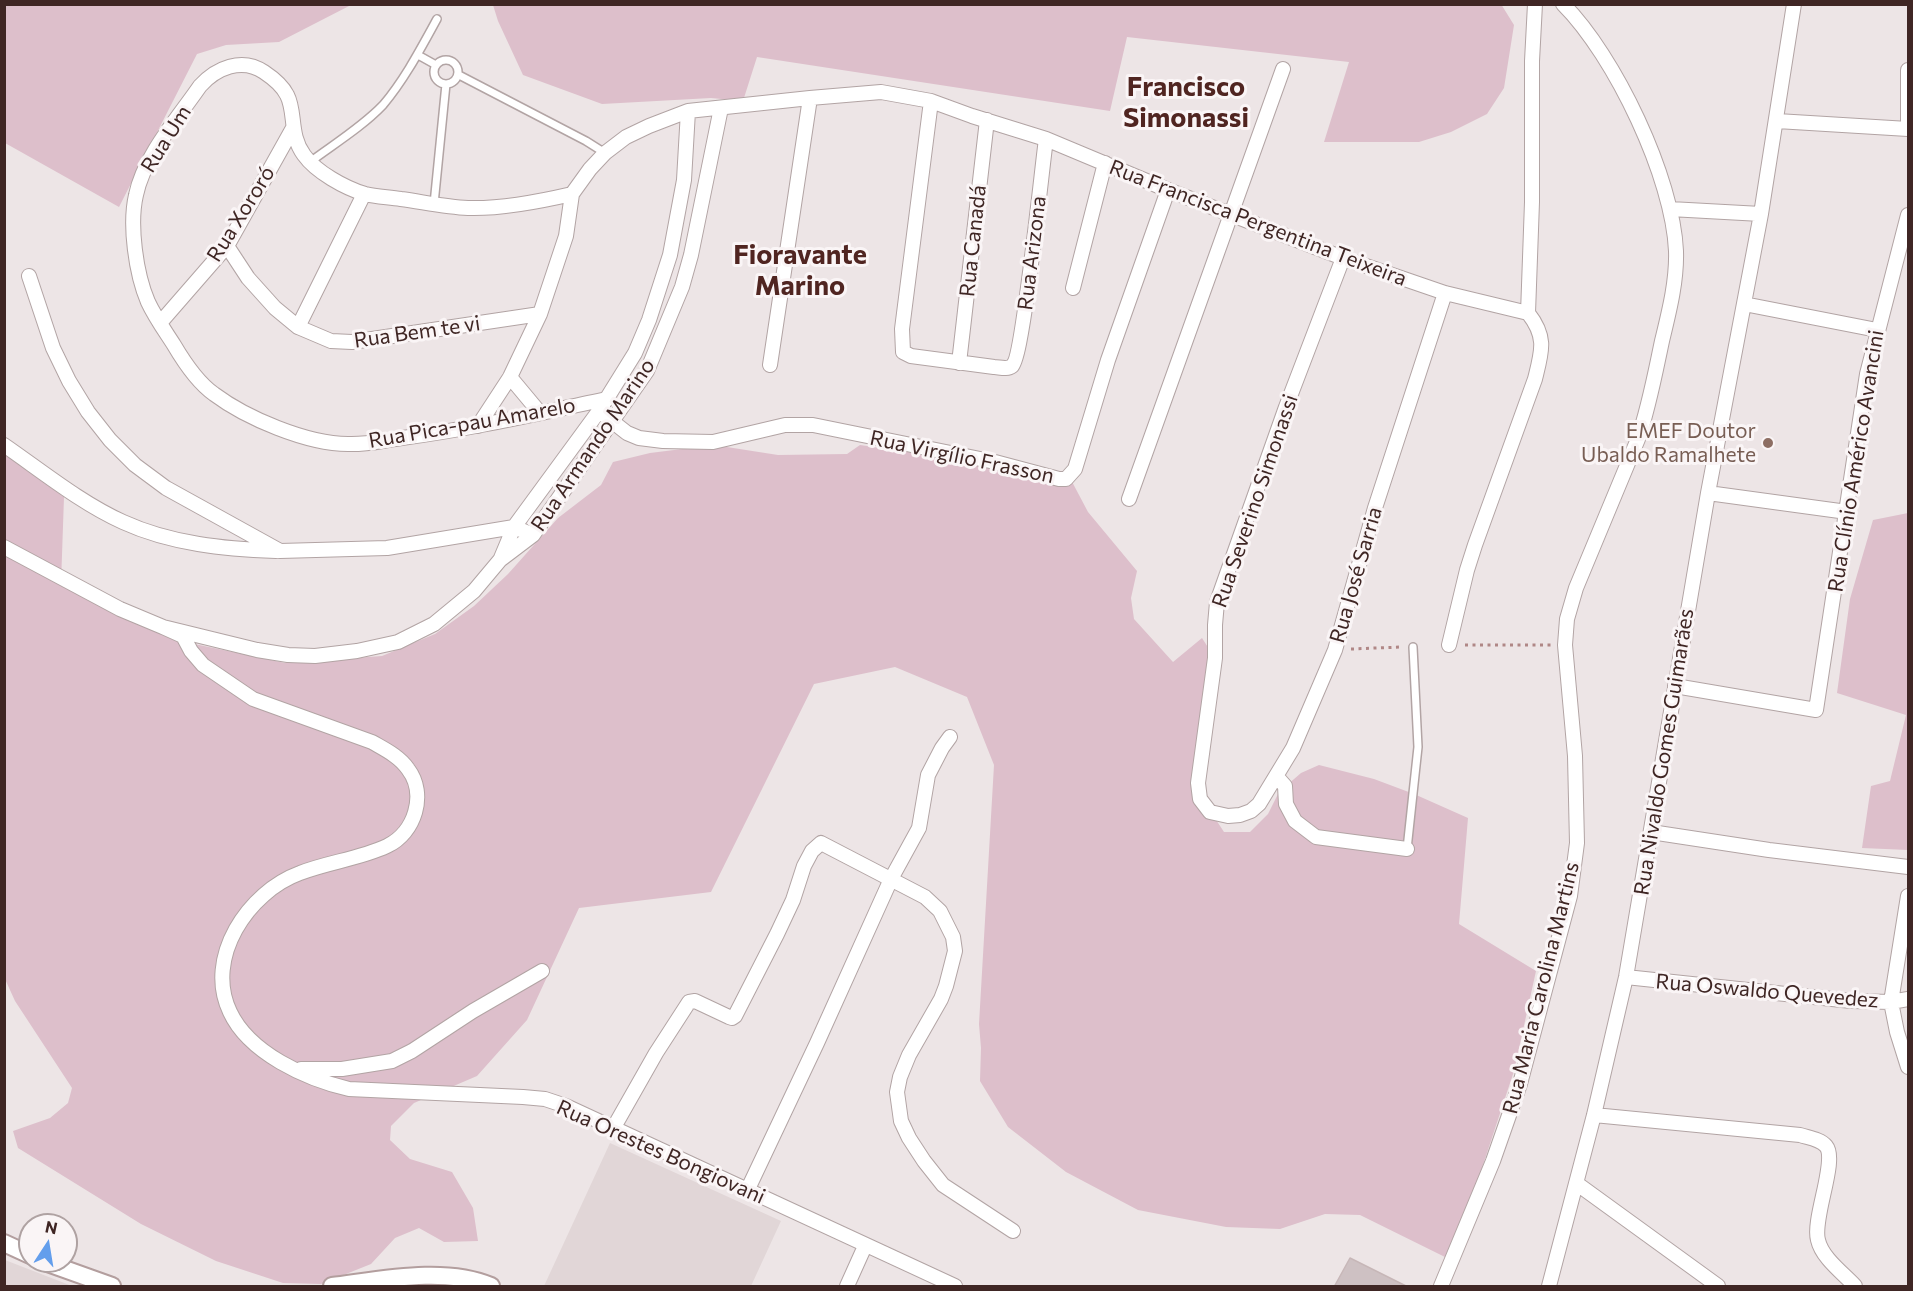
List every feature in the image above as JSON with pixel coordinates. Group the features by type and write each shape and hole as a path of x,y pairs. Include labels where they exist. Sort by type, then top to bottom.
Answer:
{"main road":[{"path":"4,1243 18,1249"},
{"path":"74,1273 112,1287"},
{"path":"332,1287 421,1275 451,1277 483,1283 491,1287"}],"street":[{"path":"1449,645 1467,570 1535,379 1541,355 1542,340 1539,328 1528,314 1535,4"},
{"name":"Rua Maria Carolina Martins","path":"1441,1287 1493,1161 1520,1084 1570,896 1577,843 1575,756 1565,645 1567,619 1576,588 1638,439 1651,396 1676,266 1670,208 1638,118 1609,64 1563,4"},
{"name":"Rua Nivaldo Gomes Guimarães","path":"1549,1287 1594,1115 1626,977 1708,493 1761,214 1794,4"},
{"name":"Rua Um","path":"133,227 135,197 140,179 151,158 209,76 238,64 262,70 279,84 288,96 293,128"},
{"path":"1129,499 1284,69"},
{"path":"1777,121 1908,129 1908,70"},
{"name":"Rua Francisca Pergentina Teixeira","path":"572,194 605,153 626,137 688,111 881,92 931,101 1046,139 1167,190 1343,258 1445,293 1528,314"},
{"path":"770,365 810,98"},
{"path":"931,101 904,307 903,352 911,356 959,363"},
{"name":"Rua Armando Marino","path":"4,547 120,609 163,627 256,650 315,656 357,651 398,642 434,624 474,591 500,560 532,535 647,371 682,287 691,255 721,108"},
{"name":"Rua Armando Marino","path":"500,560 514,527 599,411 636,353 670,255 684,180 688,111"},
{"name":"Rua Canadá","path":"959,363 987,120"},
{"path":"293,128 296,142 310,162 333,179 364,194 470,208 519,204 572,194 566,236 540,314 510,378 478,426"},
{"name":"Rua Xororó","path":"160,323 227,246 293,128"},
{"name":"Rua Arizona","path":"959,363 1007,368 1012,366 1016,359 1023,326 1046,139"},
{"path":"1073,288 1105,164"},
{"name":"Rua Virgílio Frasson","path":"599,411 627,433 639,438 714,442 785,425 813,425 995,462 1066,479 1075,469 1108,360 1167,190"},
{"path":"298,327 364,194"},
{"path":"1670,208 1761,214"},
{"name":"Rua Clínio Américo Avancini","path":"1675,686 1816,710 1867,374 1908,214"},
{"name":"Rua Pica-pau Amarelo","path":"133,227 135,251 148,301 186,365 213,393 255,418 286,431 320,441 348,444 448,432 607,399"},
{"name":"Rua Bem te vi","path":"227,246 248,278 275,308 298,327 331,341 352,342 540,314"},
{"name":"Rua Severino Simonassi","path":"1217,814 1210,812 1200,799 1198,783 1215,658 1217,602 1286,407 1343,258"},
{"path":"29,276 53,348 84,404 110,440 135,465 166,488 280,551"},
{"name":"Rua José Sarria","path":"1217,814 1240,815 1251,811 1259,804 1277,777 1293,748 1335,650 1375,508 1445,293"},
{"path":"1744,304 1877,330"},
{"path":"510,378 540,413"},
{"path":"4,445 89,503 123,522 159,535 195,543 239,549 280,551 387,548 514,527 532,535"},
{"path":"1708,493 1847,512"},
{"name":"Rua Orestes Bongiovani","path":"163,627 183,636 191,651 204,665 253,699 372,742 389,752 410,770 415,785 418,799 416,813 397,840 369,853 299,873 284,881 268,892 246,914 236,928 227,946 221,979 224,997 236,1024 273,1058 292,1069 328,1084 348,1089 523,1096 545,1099 567,1106 955,1287"},
{"path":"747,1191 891,879 918,828 922,816 924,787 930,769 950,736"},
{"path":"1277,777 1285,786 1286,804 1295,820 1316,837 1407,849"},
{"path":"1652,832 1769,850 1908,867"},
{"path":"614,1127 651,1061 689,1002 695,1001 729,1017 735,1016 793,900 804,866 817,845 821,843 925,897 940,911 953,938 955,951 941,999 909,1055 900,1077 897,1098 901,1121 924,1161 943,1185 1013,1231"},
{"path":"1908,896 1891,1002 1908,1067"},
{"path":"292,1069 342,1069 392,1061 542,971"},
{"name":"Rua Oswaldo Quevedez","path":"1626,977 1851,1001 1891,1002 1908,999"},
{"path":"1594,1115 1800,1135 1825,1144 1829,1152 1828,1169 1817,1238 1822,1251 1855,1287"},
{"path":"1576,1183 1718,1287"},
{"path":"847,1287 865,1246"}],"lane":[{"path":"310,162 363,123 382,105 418,55 437,19"},
{"path":"418,55 436,65"},
{"path":"443,60 451,60 458,66 459,75 454,82 446,84 435,78 434,69 443,60"},
{"path":"459,75 605,153"},
{"path":"434,204 446,84"},
{"path":"1407,849 1418,747 1413,647"}],"path":[{"path":"1449,645 1565,645"},
{"path":"1335,650 1413,647"}],"shaded area":[{"path":"1501,4 1514,25 1504,88 1487,114 1451,132 1419,142 1324,142 1349,62 1127,37 1110,111 757,57 743,101 711,98 602,104 523,75 493,5"},
{"path":"5,5 351,5 279,42 226,45 197,54 119,207 5,143"},
{"path":"714,445 778,455 847,454 860,445 1069,476 1088,512 1137,571 1131,598 1134,619 1173,662 1202,638 1220,666 1202,769 1207,806 1224,832 1250,832 1268,814 1279,792 1301,773 1319,765 1374,779 1468,818 1459,924 1536,971 1514,1071 1480,1174 1445,1257 1360,1215 1325,1214 1280,1229 1226,1227 1138,1210 1066,1172 1008,1127 980,1081 979,1024 994,765 967,697 895,667 814,684 711,892 579,908 527,1020 477,1076 414,1103 391,1126 390,1140 410,1159 452,1172 473,1208 478,1241 444,1242 419,1228 395,1238 371,1264 321,1284 283,1283 216,1261 141,1224 18,1148 13,1131 50,1118 68,1103 72,1088 15,1001 5,979 4,454 64,497 61,584 144,627 185,642 285,663 382,656 435,634 474,606 508,574 558,518 601,485 613,462 650,453"},
{"path":"1908,513 1908,850 1862,848 1871,786 1890,781 1906,715 1837,693 1850,599 1873,520"},
{"path":"610,1143 781,1221 751,1286 544,1286"},
{"path":"5,1260 18,1265 18,1273 38,1273 72,1286 5,1286"}],"building":[{"path":"1350,1258 1408,1287 1334,1287"}],"place":[{"name":"EMEF Doutor Ubaldo Ramalhete","path":"1768,443"}],"district":[{"name":"Francisco Simonassi","path":"1186,102"},
{"name":"Fioravante Marino","path":"800,270"}]}
